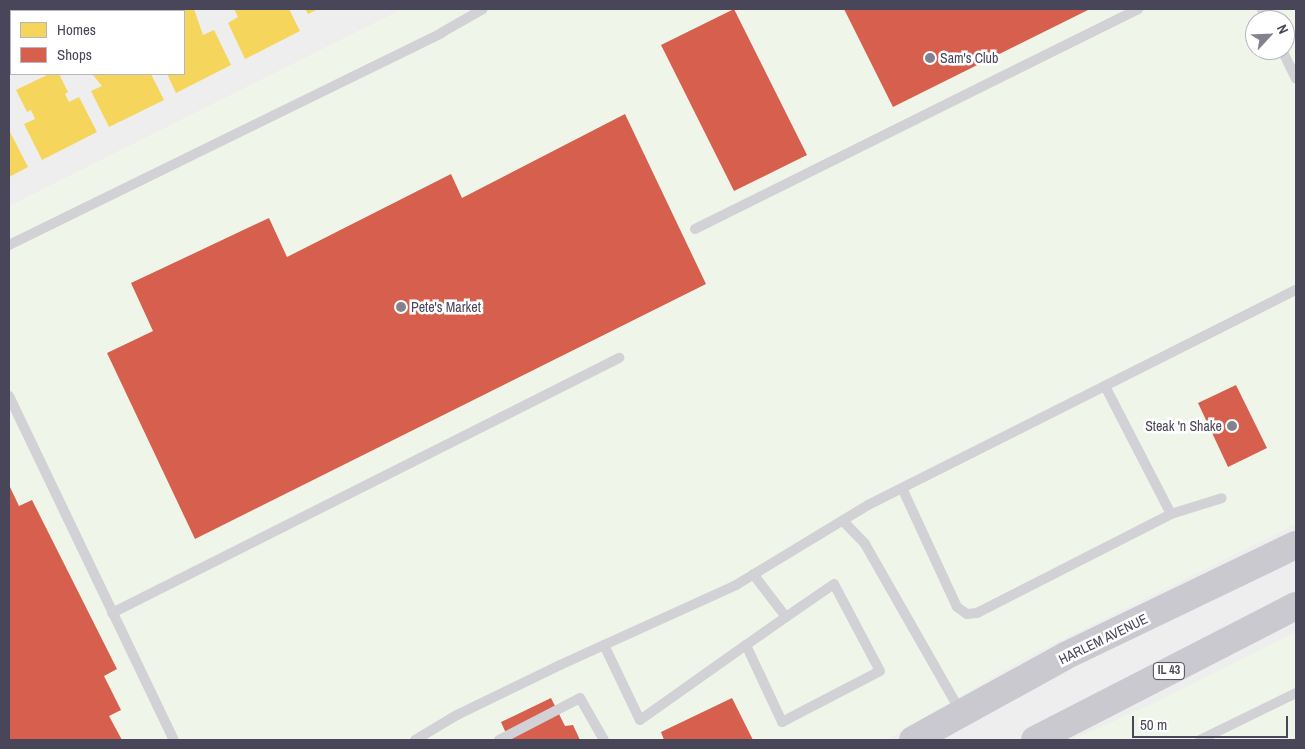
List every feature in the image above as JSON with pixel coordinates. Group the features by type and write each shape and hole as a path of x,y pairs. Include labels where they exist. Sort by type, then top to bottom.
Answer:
{"main road":[{"name":"HARLEM AVENUE","path":"913,740 1066,656 1296,546"},
{"name":"IL 43","path":"1035,740 1296,606"}],"lane":[{"path":"9,245 442,33 483,9"},
{"path":"695,230 1138,9"},
{"path":"1287,60 1296,79"},
{"path":"415,740 457,715 753,574 902,488 1296,290"},
{"path":"112,613 619,358"},
{"path":"1105,386 1170,514"},
{"path":"9,396 174,740"},
{"path":"902,488 957,607 967,614 977,613 1170,514 1222,498"},
{"path":"844,522 865,544 961,712"},
{"path":"753,574 786,617"},
{"path":"604,645 640,720 746,645 834,584 880,671 782,722 746,645"},
{"path":"1200,740 1296,693"},
{"path":"499,740 580,698 604,740"}],"shaded area":[{"path":"402,9 1296,9 1296,524 1025,658 886,740 9,740 9,206"},
{"path":"1296,632 1296,740 1072,740 1156,702"}],"building: Homes":[{"path":"194,9 203,35 214,30 231,65 176,93 167,75 185,75 185,10 176,10"},
{"path":"234,9 289,9 300,31 245,59 228,23 238,17"},
{"path":"305,9 318,9 308,14"},
{"path":"47,75 60,75 68,92 65,94 69,102 79,97 97,132 42,160 24,124 35,119 31,110 27,112 16,90"},
{"path":"93,75 152,75 164,100 109,127 91,91 102,86"},
{"path":"9,133 28,167 9,177"}],"building: Shops":[{"path":"734,9 807,155 734,191 661,45"},
{"name":"Sam's Club","path":"844,9 1090,9 893,107"},
{"name":"Pete's Market","path":"625,114 706,284 195,539 107,353 153,331 131,283 269,218 287,257 451,174 462,198"},
{"name":"Steak 'n Shake","path":"1236,385 1267,448 1228,467 1198,403"},
{"path":"9,485 19,506 32,500 117,669 104,676 121,710 109,716 122,740 9,740"},
{"path":"551,698 565,726 573,725 580,740 509,740 501,722"},
{"path":"732,698 753,740 664,740 661,732"}],"place":[{"name":"Sam's Club","path":"930,58"},
{"name":"Pete's Market","path":"401,307"},
{"name":"Steak 'n Shake","path":"1232,426"}]}
